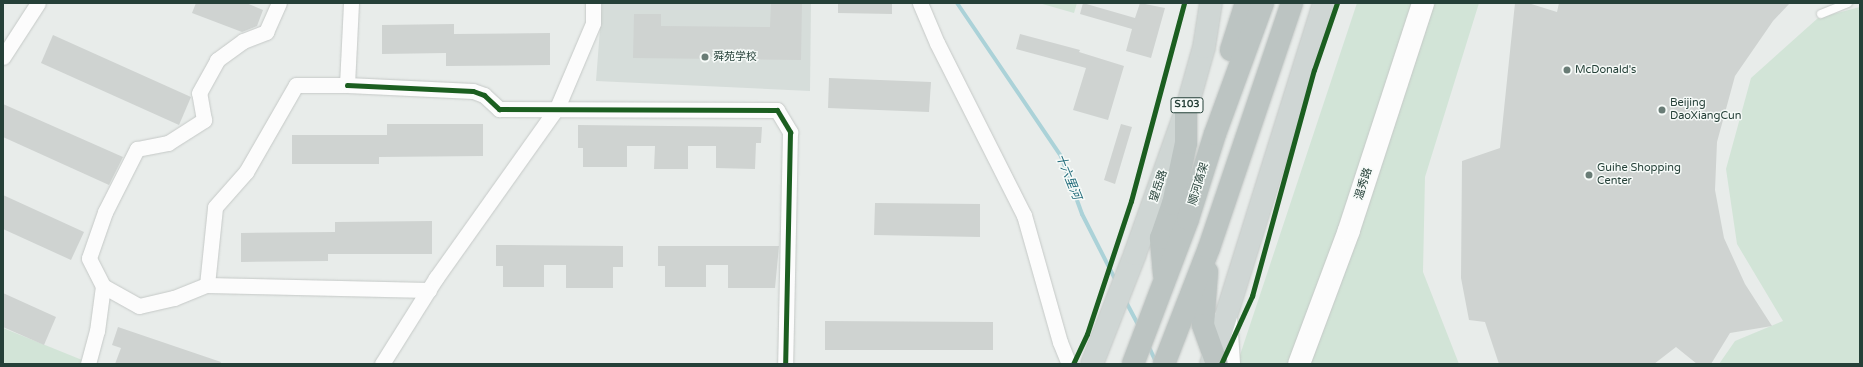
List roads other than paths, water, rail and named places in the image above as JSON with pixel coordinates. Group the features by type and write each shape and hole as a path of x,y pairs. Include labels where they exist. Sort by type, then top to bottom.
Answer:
{"highway":[{"path":"1215,134 1221,86 1246,3"},
{"name":"顺河高架","path":"1133,364 1188,219 1215,134 1263,3"},
{"path":"1164,364 1210,242 1292,4"},
{"path":"1163,282 1161,238 1173,204 1186,143 1186,111"},
{"path":"1210,242 1203,324 1217,363"}],"main road":[{"name":"望岳路","path":"1095,358 1135,254 1186,111 1204,47 1211,3"},
{"path":"1217,363 1226,315 1324,3"}],"street":[{"path":"3,57 38,3"},
{"path":"88,364 97,331 103,286 89,258 105,212 137,149 168,143 204,120 199,93 217,60 243,41 266,32 279,3"},
{"path":"347,85 352,3"},
{"path":"382,364 429,290 557,108 593,23 594,3"},
{"path":"920,3 937,43 1024,215 1060,342 1069,364"},
{"name":"温秀路","path":"1299,364 1349,230 1423,3"},
{"path":"207,285 215,207 246,172 296,85 347,85 473,91 484,95 499,109 557,108 777,110 790,132 785,364"},
{"path":"103,286 139,306 174,298 207,285 429,290"}],"lane":[{"path":"1821,14 1848,3"}],"waterway":[{"name":"十六里河","path":"957,3 1061,156 1082,214 1116,281"},
{"name":"十六里河","path":"1125,300 1139,326"},
{"name":"十六里河","path":"1148,345 1156,362"}],"place":[{"name":"舜苑学校","path":"705,57"},
{"name":"McDonald's","path":"1567,70"},
{"name":"Beijing DaoXiangCun","path":"1662,110"},
{"name":"Guihe Shopping Center","path":"1589,175"}]}
